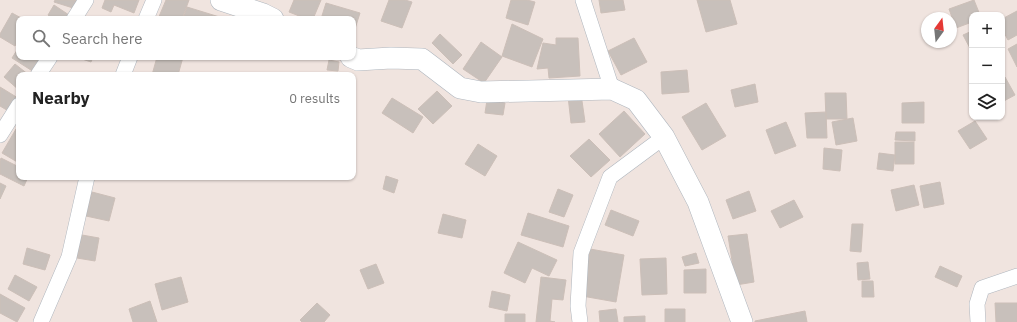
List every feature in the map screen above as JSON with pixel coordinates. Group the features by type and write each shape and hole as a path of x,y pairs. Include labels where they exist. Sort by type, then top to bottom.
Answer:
{"street":[{"path":"76,16 86,0"},
{"path":"147,16 154,0"},
{"path":"221,0 267,16"},
{"path":"583,0 612,89"},
{"path":"356,59 422,59 460,88 481,92 612,89 636,100 664,137 698,202 742,322"},
{"path":"40,72 48,60"},
{"path":"124,72 129,60"},
{"path":"0,135 16,111"},
{"path":"580,322 578,306 581,253 610,177 664,137"},
{"path":"42,322 69,257 86,180"},
{"path":"978,322 977,304 982,288 1017,276"}],"building":[{"path":"55,0 76,0 73,8 54,2"},
{"path":"105,0 139,0 134,13 114,5 111,12 102,8"},
{"path":"166,0 189,0 183,16 159,16"},
{"path":"294,0 321,0 314,16 299,16 289,12"},
{"path":"389,0 405,0 412,2 402,28 381,21"},
{"path":"511,0 527,0 535,2 528,25 506,18"},
{"path":"599,0 623,0 625,10 601,13"},
{"path":"697,0 730,0 737,24 706,32"},
{"path":"974,0 979,12 969,12 969,23 957,28 957,12 950,12 949,9"},
{"path":"326,3 360,13 356,26 356,16 322,16"},
{"path":"54,5 70,16 49,16 48,15"},
{"path":"187,7 216,16 184,16"},
{"path":"1017,11 1017,35 1008,40 1005,34 1005,17"},
{"path":"12,13 18,16 16,16 15,46 0,37 0,34"},
{"path":"512,24 543,39 532,67 502,56"},
{"path":"969,32 969,46 963,35"},
{"path":"440,34 462,55 453,64 432,43"},
{"path":"556,38 578,38 580,76 549,78 548,68 537,69 543,43 556,45"},
{"path":"634,38 647,62 621,75 608,51"},
{"path":"481,42 502,57 484,83 463,69"},
{"path":"1017,44 1017,67 1008,49"},
{"path":"16,52 16,60 42,60 34,72 12,58"},
{"path":"156,60 182,60 179,72 153,72"},
{"path":"329,60 339,62 338,71 327,70"},
{"path":"15,64 25,72 16,72 16,87 4,77"},
{"path":"687,70 689,92 662,94 661,72"},
{"path":"1005,77 1015,95 1005,100"},
{"path":"755,84 758,102 735,107 731,90"},
{"path":"0,87 16,97 16,102 10,112 0,106"},
{"path":"437,91 452,106 433,124 418,109"},
{"path":"825,93 846,93 847,119 826,119"},
{"path":"581,94 585,122 571,123 568,96"},
{"path":"392,98 423,117 413,133 382,113"},
{"path":"487,100 505,103 503,115 485,113"},
{"path":"924,102 924,123 902,123 902,103"},
{"path":"706,103 726,136 702,150 682,117"},
{"path":"624,111 645,134 620,157 599,134"},
{"path":"826,112 827,138 807,138 805,113"},
{"path":"853,118 857,141 836,145 832,122"},
{"path":"975,121 987,139 970,149 958,131"},
{"path":"786,122 796,146 775,154 766,130"},
{"path":"16,129 16,161 2,153"},
{"path":"896,132 915,132 915,141 895,140"},
{"path":"589,139 610,160 591,177 570,156"},
{"path":"895,142 914,142 914,164 895,164"},
{"path":"478,144 497,156 485,176 465,164"},
{"path":"824,148 842,150 840,171 823,169"},
{"path":"879,153 895,155 893,171 877,169"},
{"path":"1,158 16,166 16,180 27,180 24,186 0,174"},
{"path":"386,176 398,180 394,193 383,189"},
{"path":"940,182 944,204 924,208 920,186"},
{"path":"0,183 6,186 0,199"},
{"path":"914,185 919,205 896,211 891,190"},
{"path":"558,189 573,195 564,217 549,212"},
{"path":"749,191 756,211 733,219 726,200"},
{"path":"92,192 115,198 109,221 86,216"},
{"path":"794,200 803,217 780,228 771,211"},
{"path":"611,210 639,221 633,236 605,225"},
{"path":"528,213 569,226 563,247 521,235"},
{"path":"443,214 466,220 462,238 438,233"},
{"path":"852,224 863,224 861,252 850,251"},
{"path":"747,234 754,282 736,285 728,236"},
{"path":"82,235 99,238 95,261 77,258"},
{"path":"518,242 557,260 549,276 532,268 525,283 504,273"},
{"path":"27,248 50,255 45,270 23,264"},
{"path":"590,249 624,255 616,302 582,296"},
{"path":"696,253 699,263 685,266 682,257"},
{"path":"666,258 667,294 642,295 640,259"},
{"path":"868,262 870,279 858,280 857,263"},
{"path":"376,264 384,283 368,289 360,270"},
{"path":"940,266 962,276 957,287 935,277"},
{"path":"706,269 706,293 684,293 684,270"},
{"path":"15,275 37,287 29,301 8,289"},
{"path":"181,277 188,302 162,310 155,284"},
{"path":"541,277 566,280 563,300 552,299 550,321 555,322 536,322"},
{"path":"862,281 873,281 874,297 862,297"},
{"path":"492,291 510,295 507,311 489,307"},
{"path":"0,294 25,308 17,322 0,313"},
{"path":"150,301 157,322 133,322 129,309"},
{"path":"317,303 330,315 324,322 302,322 300,320"},
{"path":"995,303 1017,303 1017,322 996,322"},
{"path":"616,309 618,322 600,322 599,311"},
{"path":"665,309 685,309 685,322 665,322"},
{"path":"805,311 807,322 755,322 755,321"},
{"path":"505,314 525,314 525,322 505,322"},
{"path":"645,316 645,322 624,322 624,317"}]}
